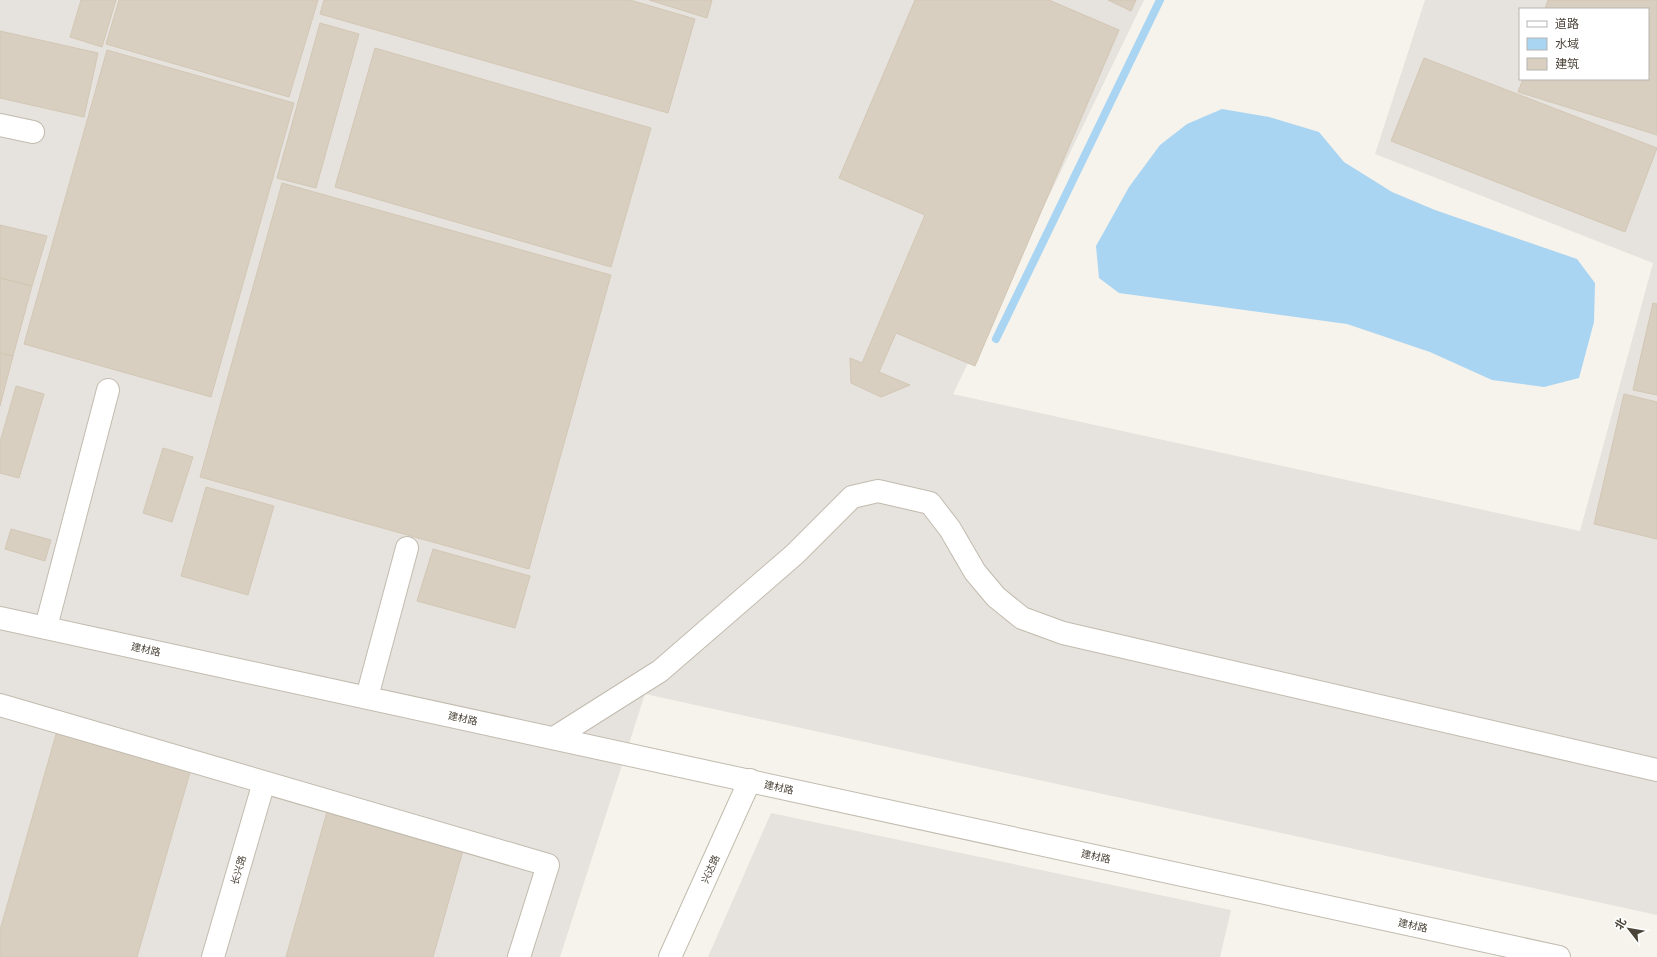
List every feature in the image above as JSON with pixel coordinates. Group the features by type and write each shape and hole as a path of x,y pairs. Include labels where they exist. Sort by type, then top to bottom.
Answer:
{"street":[{"path":"0,125 33,132"},
{"path":"46,628 108,390"},
{"path":"554,738 660,671 795,554 852,497 878,491 930,503 950,529 975,572 996,597 1022,618 1063,633 1657,770"},
{"path":"367,697 407,548"},
{"name":"建材路","path":"0,618 1559,957"},
{"path":"0,705 548,865 519,957"},
{"name":"兴达路","path":"670,957 750,780"},
{"name":"长兴路","path":"214,957 264,782"}],"shaded area":[{"path":"0,0 1144,0 953,394 1580,531 1653,263 1375,154 1425,0 1657,0 1657,915 645,694 560,957 0,957"},
{"path":"771,813 1231,910 1220,957 708,957"}],"water":[{"path":"1222,109 1269,117 1319,132 1344,162 1392,192 1435,210 1577,259 1595,283 1594,322 1579,378 1544,387 1492,380 1430,352 1347,324 1119,293 1099,278 1096,246 1129,187 1160,145 1187,124"}],"building":[{"path":"81,0 116,0 102,47 70,37"},
{"path":"119,0 318,0 289,97 106,44"},
{"path":"324,0 630,0 695,19 668,113 320,14"},
{"path":"649,0 712,0 707,18"},
{"path":"915,0 1049,0 1119,30 975,366 896,333 879,372 910,385 881,397 851,383 850,358 862,363 925,215 839,178"},
{"path":"1108,0 1136,0 1131,11"},
{"path":"1548,0 1657,0 1657,135 1518,92 1523,80 1649,80 1649,8 1545,8"},
{"path":"320,23 359,34 316,188 277,178"},
{"path":"0,31 98,53 84,117 0,98"},
{"path":"375,48 651,128 611,267 335,187"},
{"path":"107,50 294,103 211,397 24,344"},
{"path":"1424,58 1657,148 1625,232 1391,141"},
{"path":"282,183 611,275 529,569 200,477"},
{"path":"0,225 47,236 32,286 0,278"},
{"path":"0,278 32,286 13,356 0,353"},
{"path":"1653,303 1657,304 1657,395 1633,390"},
{"path":"0,353 13,356 0,406"},
{"path":"16,386 44,394 19,478 0,473 0,442"},
{"path":"1624,394 1657,402 1657,539 1594,524"},
{"path":"163,448 193,457 172,522 143,513"},
{"path":"206,487 274,506 248,595 181,576"},
{"path":"11,529 51,540 45,561 5,549"},
{"path":"433,549 530,576 515,628 417,601"},
{"path":"57,731 191,769 137,957 0,957 0,930"},
{"path":"328,808 464,847 433,957 286,957"}],"waterway":[{"path":"996,339 1160,0"}]}
